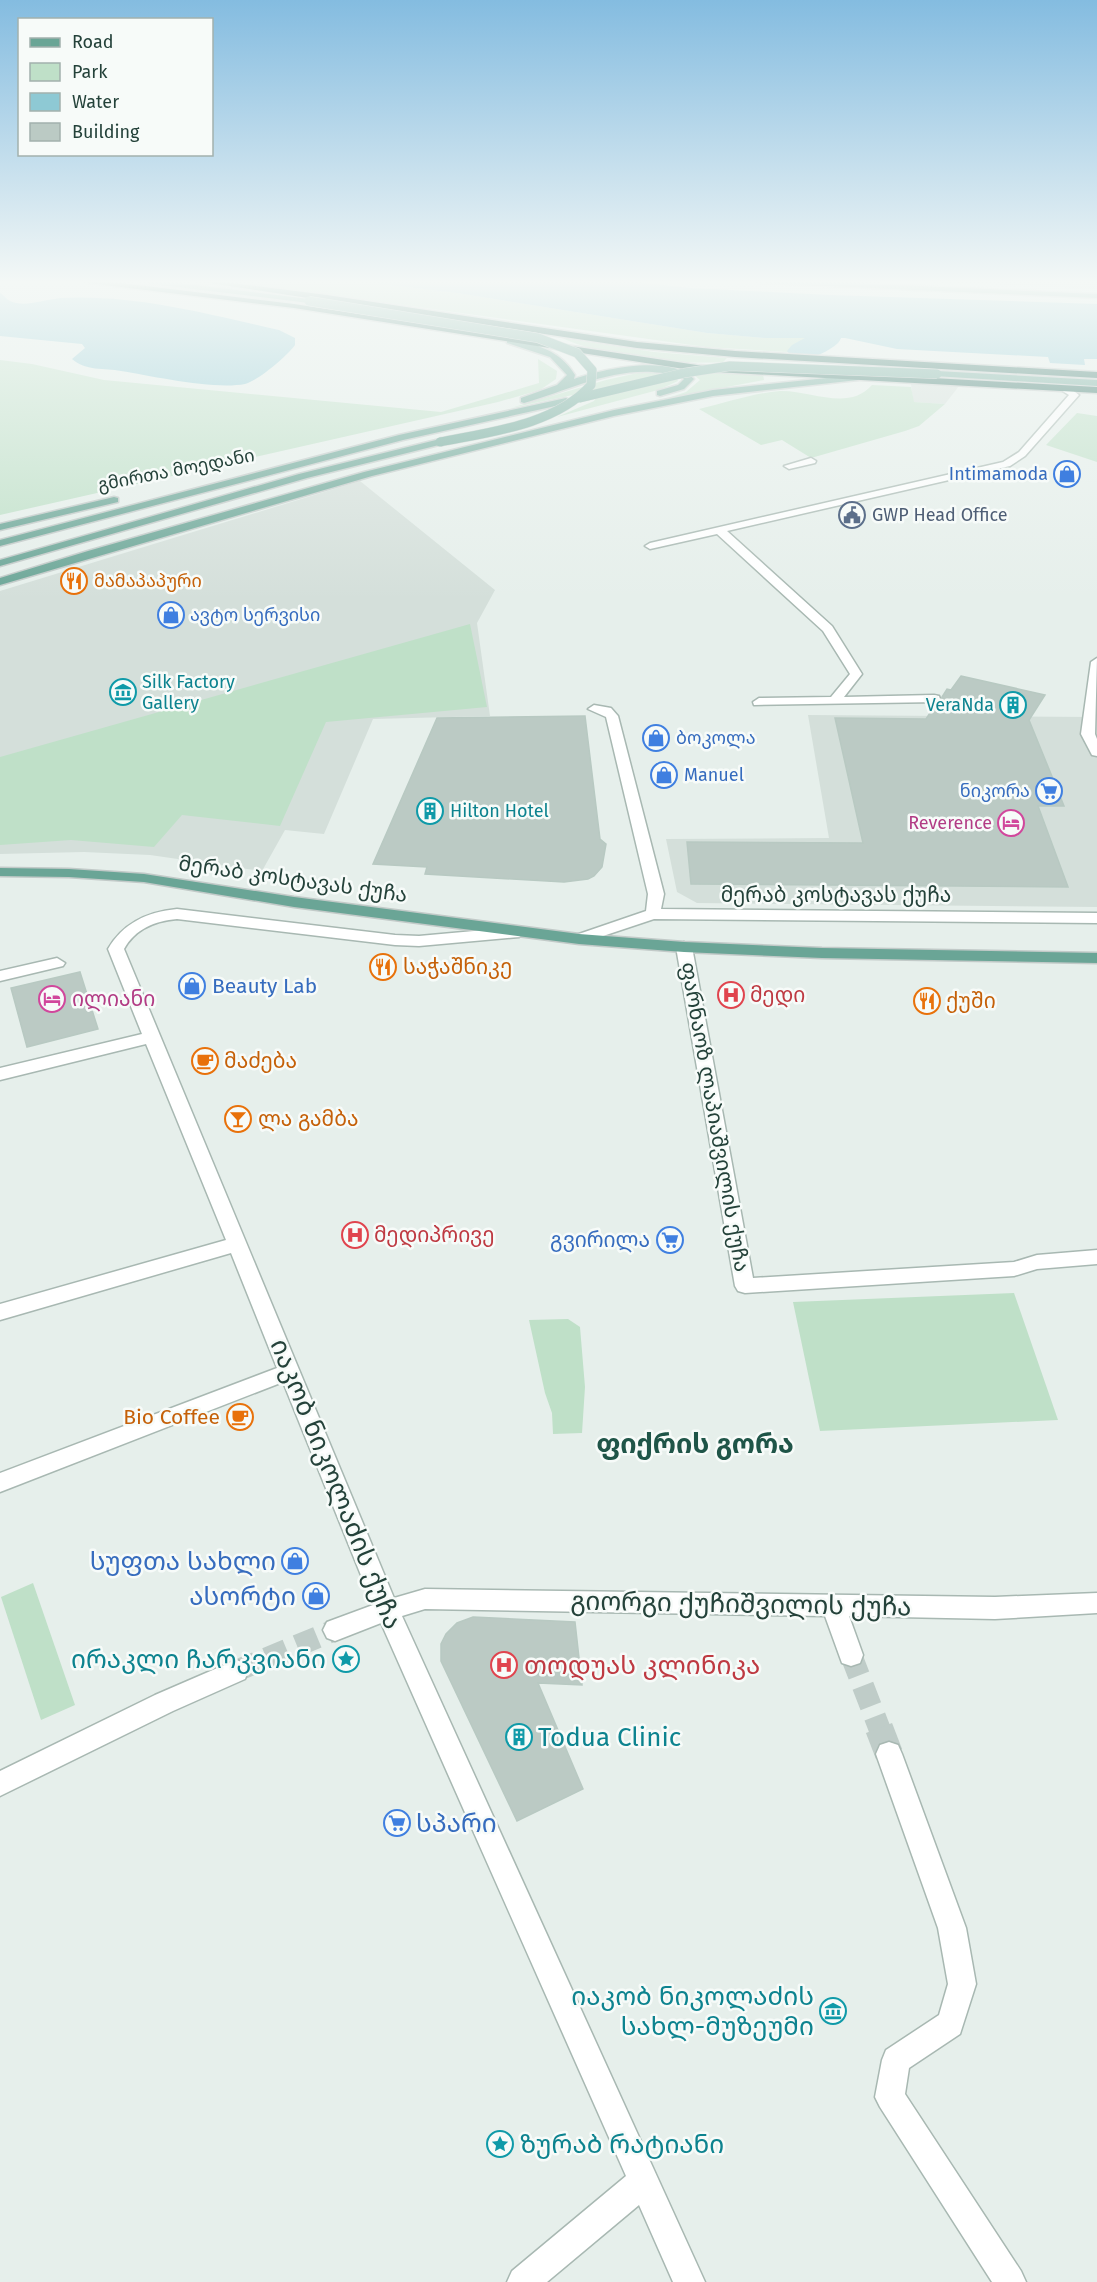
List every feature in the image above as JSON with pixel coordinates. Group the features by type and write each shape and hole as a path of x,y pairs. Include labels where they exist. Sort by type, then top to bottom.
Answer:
{"highway":[{"path":"1054,387 1097,390"}],"main road":[{"path":"402,437 558,387"},
{"path":"0,562 303,476 528,421 561,410 586,395 591,387"},
{"path":"278,469 402,437 623,387"},
{"path":"559,426 606,408 679,387"},
{"path":"0,582 298,494 559,426 713,393 765,387"},
{"name":"გმირთა მოედანი","path":"146,492 278,469"},
{"name":"გმირთა მოედანი","path":"0,542 278,469"},
{"path":"93,553 303,476"},
{"path":"56,546 298,494"},
{"name":"გმირთა მოედანი","path":"0,527 124,498"},
{"name":"მერაბ კოსტავას ქუჩა","path":"0,872 125,876 579,939 684,947 822,953 1097,958"}],"street":[{"path":"650,546 1006,464 1022,454 1074,396 1065,388"},
{"path":"789,466 811,461"},
{"path":"719,530 828,630 856,674 835,700"},
{"path":"1097,662 1088,734 1097,752"},
{"path":"759,702 934,699"},
{"path":"594,709 606,711 612,716 656,894 653,914"},
{"name":"იაკობ ნიკოლაძის ქუჩა","path":"519,932 419,941 395,940 170,914 151,919 132,929 121,939 116,949 387,1610 688,2282"},
{"name":"მერაბ კოსტავას ქუჩა","path":"579,939 653,914 1097,918"},
{"path":"395,940 418,930 419,923 414,917"},
{"name":"ფარნაოზ ლაპიაშვილის ქუჩა","path":"684,947 745,1286 1014,1269 1037,1262 1097,1257"},
{"path":"0,976 57,963"},
{"path":"0,1074 152,1037"},
{"path":"0,1312 237,1244"},
{"path":"0,1483 289,1372"},
{"name":"გიორგი ქუჩიშვილის ქუჩა","path":"335,1630 424,1599 995,1608 1097,1603"},
{"path":"833,1605 851,1655"},
{"path":"0,1784 164,1703 236,1671"},
{"path":"890,1754 952,1928 962,1984 950,2024 896,2060 890,2097 1010,2282"},
{"path":"523,2282 642,2182"}],"shaded area":[{"path":"911,387 958,387 945,404 913,402"},
{"path":"360,481 495,590 477,623 490,716 373,719 324,834 285,830 262,871 150,855 84,852 0,854 0,591"},
{"path":"1097,678 1097,907 697,903 677,892 666,839 829,838 808,715 1094,717"}],"green space":[{"path":"0,387 183,387 441,412 524,387 544,387 498,402 0,515"},
{"path":"581,387 664,387 557,417 594,401 601,389 511,408"},
{"path":"691,387 724,387 668,398 686,392"},
{"path":"869,387 911,387 914,402 945,404 919,426 811,458 782,440 761,445 699,409 780,391 829,398 852,397"},
{"path":"1077,413 1097,416 1097,462 1046,445"},
{"path":"470,624 487,707 326,722 280,826 182,815 154,847 71,840 0,845 0,757"},
{"path":"1014,1293 1058,1420 820,1431 793,1302"},
{"path":"568,1319 580,1327 585,1387 582,1433 553,1434 552,1413 545,1393 529,1320"},
{"path":"33,1583 75,1705 41,1720 1,1597"}],"building":[{"path":"961,676 1045,695 1029,720 1064,806 1038,806 1068,887 691,884 687,842 863,843 835,718 926,719 936,704 941,703 947,689 951,690"},
{"name":"Hilton Hotel","path":"585,716 600,839 606,844 602,867 594,876 564,882 425,874 427,867 373,864 437,718"},
{"name":"ილიანი","path":"80,972 98,1029 27,1047 11,988"},
{"name":"Todua Clinic","path":"473,1617 575,1622 582,1685 538,1683 583,1789 517,1821 441,1661 441,1644 446,1634 457,1623"}],"tunnel":[{"path":"236,1671 335,1630"},
{"path":"851,1655 880,1730"},
{"path":"879,1728 889,1754"}],"place":[{"name":"Intimamoda","path":"1067,474"},
{"name":"GWP Head Office","path":"852,515"},
{"name":"მამაპაპური","path":"74,581"},
{"name":"ავტო სერვისი","path":"171,615"},
{"name":"Silk Factory Gallery","path":"123,692"},
{"name":"VeraNda","path":"1013,705"},
{"name":"ბოკოლა","path":"656,738"},
{"name":"Manuel","path":"664,775"},
{"name":"ნიკორა","path":"1049,791"},
{"name":"Hilton Hotel","path":"430,811"},
{"name":"Reverence","path":"1011,823"},
{"name":"საჭაშნიკე","path":"383,967"},
{"name":"Beauty Lab","path":"192,986"},
{"name":"მედი","path":"731,995"},
{"name":"ილიანი","path":"52,999"},
{"name":"ქუში","path":"927,1001"},
{"name":"მაძება","path":"205,1061"},
{"name":"ლა გამბა","path":"238,1119"},
{"name":"მედიპრივე","path":"355,1235"},
{"name":"გვირილა","path":"670,1240"},
{"name":"Bio Coffee","path":"240,1417"},
{"name":"სუფთა სახლი","path":"295,1561"},
{"name":"ასორტი","path":"316,1596"},
{"name":"ირაკლი ჩარკვიანი","path":"346,1659"},
{"name":"თოდუას კლინიკა","path":"504,1665"},
{"name":"Todua Clinic","path":"519,1737"},
{"name":"სპარი","path":"397,1823"},
{"name":"იაკობ ნიკოლაძის სახლ-მუზეუმი","path":"833,2011"},
{"name":"ზურაბ რატიანი","path":"500,2144"}],"district":[{"name":"ფიქრის გორა","path":"695,1444"}]}
